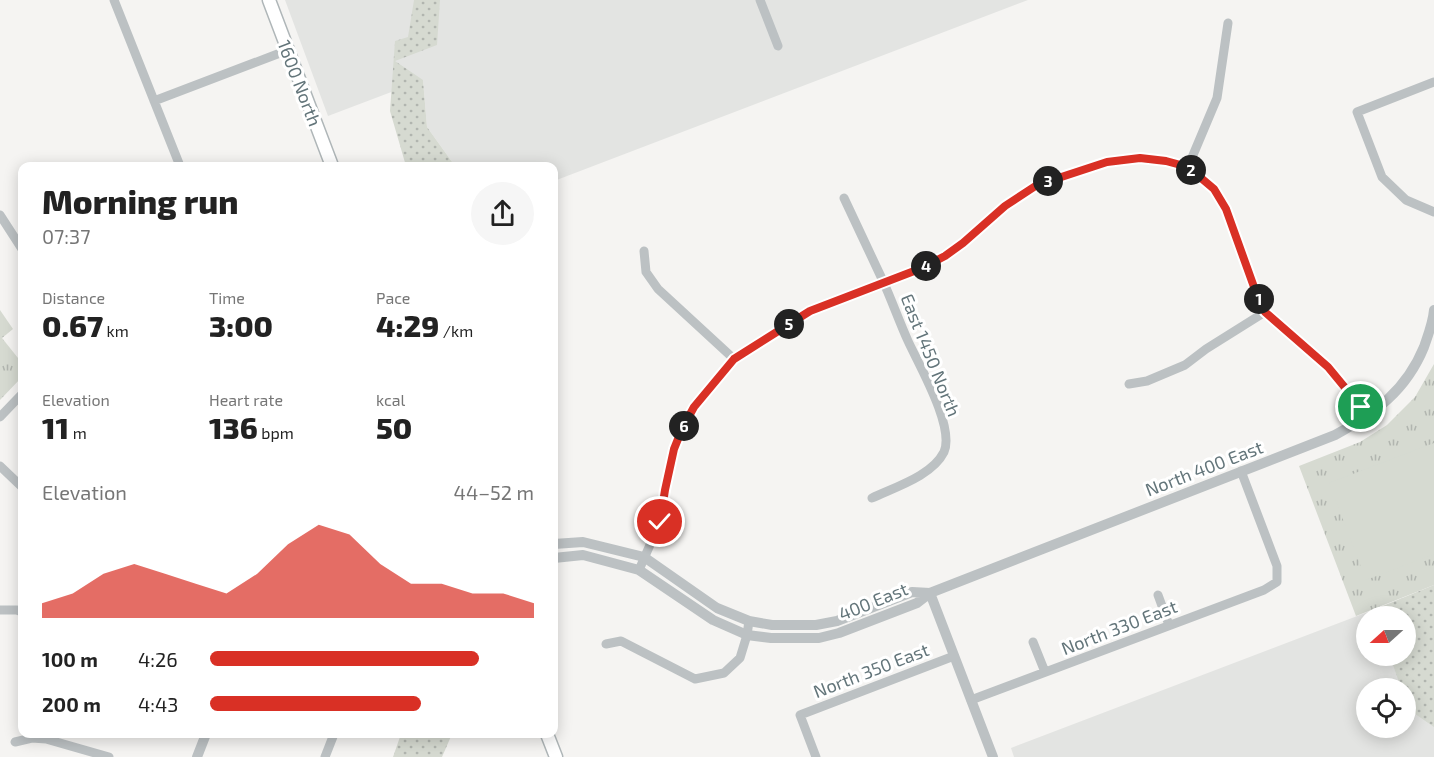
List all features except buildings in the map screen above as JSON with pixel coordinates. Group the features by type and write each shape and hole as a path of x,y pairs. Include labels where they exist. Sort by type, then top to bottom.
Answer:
{"main road":[{"name":"1600 North","path":"269,0 330,162"},
{"path":"549,738 556,757"}],"street":[{"path":"114,0 178,162"},
{"path":"759,0 778,46"},
{"path":"1188,167 1217,98 1228,23"},
{"path":"154,101 288,50"},
{"path":"1434,82 1357,112 1382,177 1406,200 1434,212"},
{"path":"639,570 660,522 674,449 682,429 694,407 734,359 810,311 922,268 945,256 1005,206 1037,185 1107,162 1140,158 1166,161 1188,167 1214,189 1226,209 1265,312 1328,367 1368,416"},
{"name":"East 1450 North","path":"844,198 884,283 907,340 932,390 945,433 945,449 939,461 929,470 872,498"},
{"path":"0,215 18,243"},
{"path":"644,250 646,272 658,290 734,359"},
{"name":"North 400 East","path":"930,593 1335,435 1368,416 1398,391 1418,362 1434,310"},
{"path":"1129,384 1147,381 1185,365 1265,312"},
{"path":"0,417 18,398"},
{"path":"0,466 18,483"},
{"name":"North 330 East","path":"971,700 1264,590 1277,582 1277,566 1241,471"},
{"name":"400 East","path":"558,544 583,542 644,557 717,608 749,621 772,625 816,625 837,621 912,592 930,593"},
{"name":"400 East","path":"558,558 583,555 639,570 713,620 747,635 771,638 819,638 839,633 917,603 930,593"},
{"path":"930,593 993,757"},
{"path":"1158,595 1169,626"},
{"path":"0,610 18,610"},
{"path":"606,644 621,641 695,679 724,673 740,658 749,621"},
{"path":"1033,642 1045,672"},
{"name":"North 350 East","path":"816,757 801,715 954,656"},
{"path":"15,742 32,738 46,739 109,757"},
{"path":"197,757 204,738"},
{"path":"325,757 332,738"}],"shaded area":[{"path":"285,0 1028,0 558,179 558,162 452,162 427,127 423,80 328,116"},
{"path":"1434,588 1434,757 1014,757 1011,748 1356,616 1356,666 1416,666 1416,606 1384,606"}],"green space":[{"path":"414,0 440,0 437,45 395,61 423,80 427,127 452,162 405,162 390,111 395,41 408,37"},
{"path":"0,310 13,329 2,338 18,358 18,381 0,400"},
{"path":"1434,364 1434,585 1381,606 1356,606 1356,616 1299,466 1360,442 1387,425 1415,397"},
{"path":"1434,443 1434,554 1366,580 1329,483"},
{"path":"1434,585 1434,727 1416,715 1416,678 1398,678 1393,666 1416,666 1416,606 1383,606"},
{"path":"400,738 450,738 442,757 393,757"}],"route":[{"path":"660,522 674,449 682,429 694,407 734,359 810,311 922,268 945,256 1005,206 1037,185 1107,162 1140,158 1166,161 1188,167 1214,189 1226,209 1265,312 1328,367 1361,407"}]}
